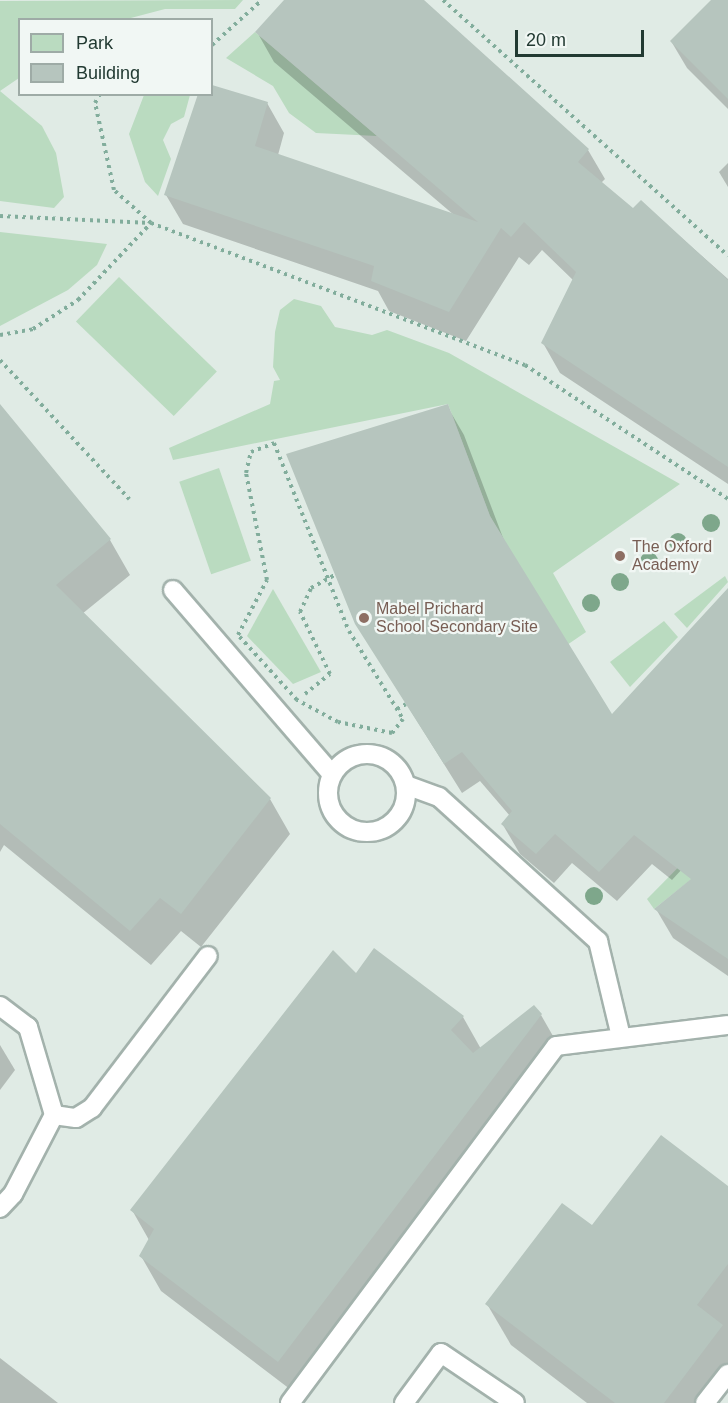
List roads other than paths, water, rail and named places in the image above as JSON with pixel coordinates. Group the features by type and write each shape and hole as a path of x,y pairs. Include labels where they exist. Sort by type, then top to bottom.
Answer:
{"lane":[{"path":"173,590 332,774"},
{"path":"373,754 394,765 406,786 406,800 393,823 367,833 354,831 332,813 327,786 332,774 349,758 373,754"},
{"path":"406,786 439,797 598,941 621,1037"},
{"path":"54,1114 76,1118 92,1108 207,956"},
{"path":"0,1006 28,1027 54,1114 13,1194 0,1208"},
{"path":"290,1403 556,1046 728,1025"},
{"path":"404,1403 441,1353 515,1403"},
{"path":"705,1403 728,1374"}],"place":[{"name":"The Oxford Academy","path":"620,556"},
{"name":"Mabel Prichard School Secondary Site","path":"364,618"}]}
